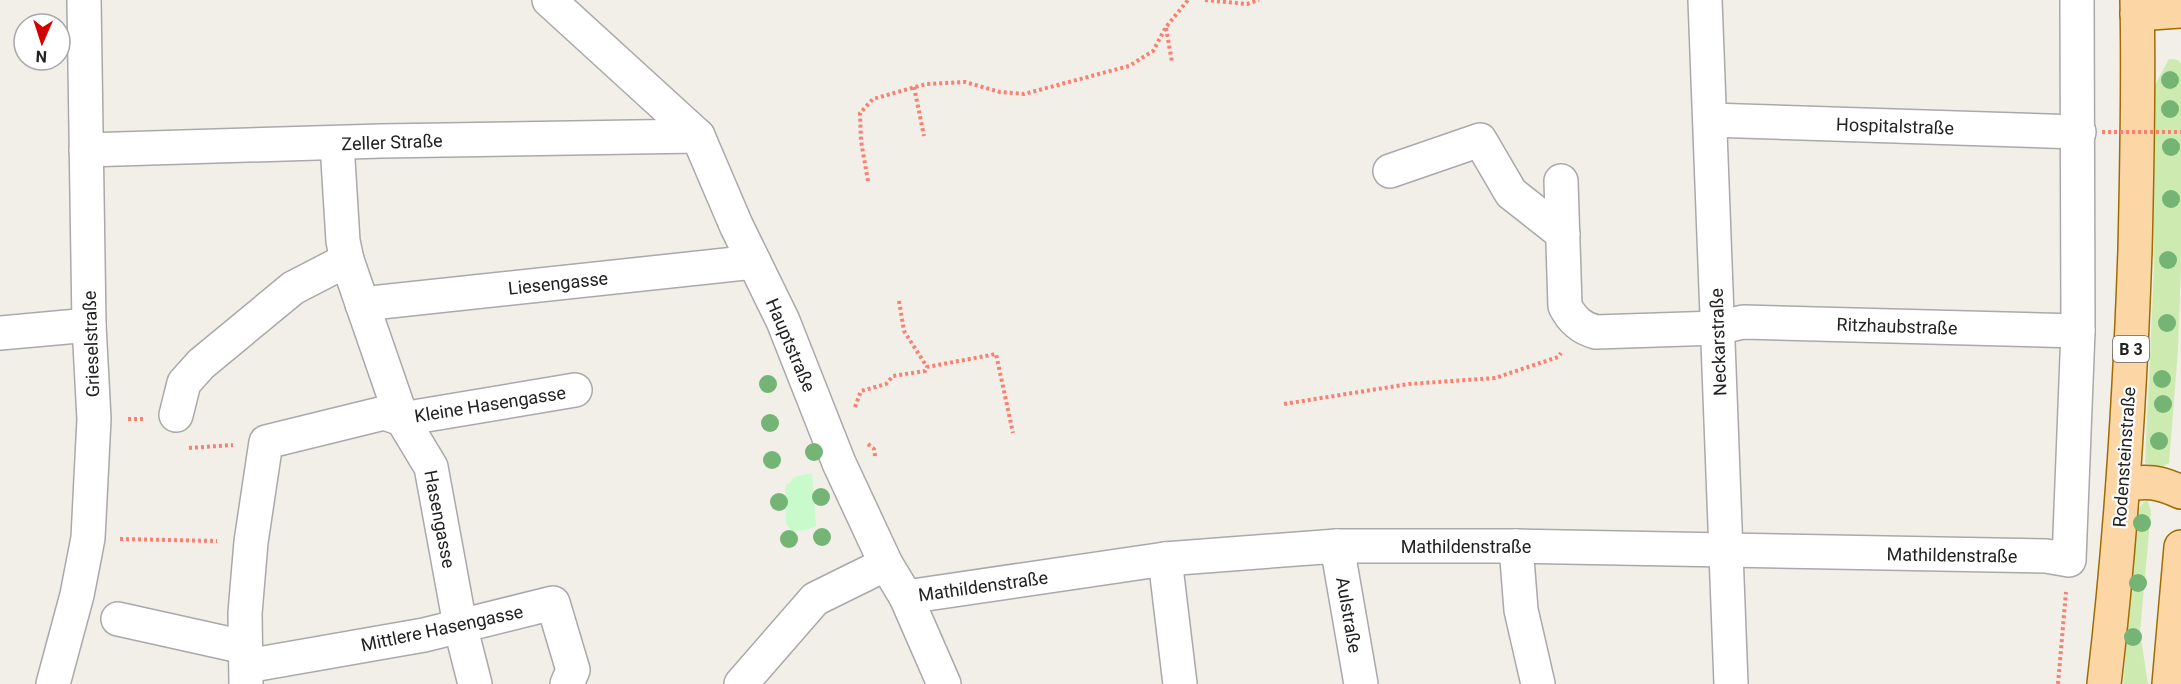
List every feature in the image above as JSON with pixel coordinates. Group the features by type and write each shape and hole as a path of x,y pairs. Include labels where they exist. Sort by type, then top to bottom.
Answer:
{"main road":[{"path":"2137,7 2181,11"},
{"name":"Rodensteinstraße","path":"2104,684 2123,484 2133,315 2137,183 2137,7"},
{"path":"2123,484 2161,483 2181,492"},
{"path":"2169,684 2181,547"}],"street":[{"name":"Grieselstraße","path":"52,684 77,595 88,538 94,419 89,325 84,0"},
{"name":"Hauptstraße","path":"549,0 698,136 783,321 839,463 885,564"},
{"name":"Neckarstraße","path":"1705,0 1731,684"},
{"path":"2069,560 2078,331 2091,132 2077,0"},
{"name":"Hospitalstraße","path":"1710,120 2091,132"},
{"name":"Zeller Straße","path":"86,150 381,141 698,136"},
{"path":"1390,171 1480,140 1511,194 1563,234"},
{"name":"Hasengasse","path":"337,144 343,241 347,260 402,418 431,467 460,625 475,684"},
{"path":"1561,182 1565,306 1573,319 1583,327"},
{"path":"176,415 184,384 201,364 293,288 347,260"},
{"name":"Liesengasse","path":"362,304 754,262"},
{"name":"Ritzhaubstraße","path":"1583,327 1596,332 1717,328 1743,322 2078,331"},
{"path":"0,333 89,325"},
{"name":"Kleine Hasengasse","path":"266,442 384,413 402,418 575,390"},
{"path":"118,619 246,666 245,613 251,542 266,442"},
{"name":"Mathildenstraße","path":"885,564 906,597 1166,559 1337,546 1727,549 2046,556 2069,560"},
{"name":"Aulstraße","path":"1337,546 1360,684"},
{"path":"1516,546 1521,610 1538,684"},
{"path":"1166,559 1180,684"},
{"path":"741,684 815,599 885,564"},
{"path":"906,597 944,684"},
{"name":"Mittlere Hasengasse","path":"246,666 424,635 553,603 573,670 567,684"}],"path":[{"path":"868,181 861,141 860,113 873,99 926,84 965,82 1000,92 1024,94 1129,66 1153,51 1166,27 1188,0"},
{"path":"1205,0 1247,4 1259,0"},
{"path":"1166,27 1172,62"},
{"path":"914,87 924,136"},
{"path":"2091,132 2181,132"},
{"path":"899,301 904,331 927,367"},
{"path":"1284,404 1409,384 1495,378 1558,357 1583,327"},
{"path":"857,415 855,404 861,391 886,384 893,376 996,354 1013,433"},
{"path":"176,415 177,444 183,448 266,442"},
{"path":"861,436 874,449 875,456"},
{"path":"88,538 251,542"},
{"path":"2058,684 2069,560"}],"green space":[{"path":"2169,59 2178,60 2181,64 2181,267 2178,350 2169,463 2159,469 2145,463 2154,267 2155,85"},
{"path":"812,473 816,526 806,530 792,531 786,524 786,485 793,477"},
{"path":"2147,499 2151,511 2140,632 2148,684 2123,684 2138,509"}]}
